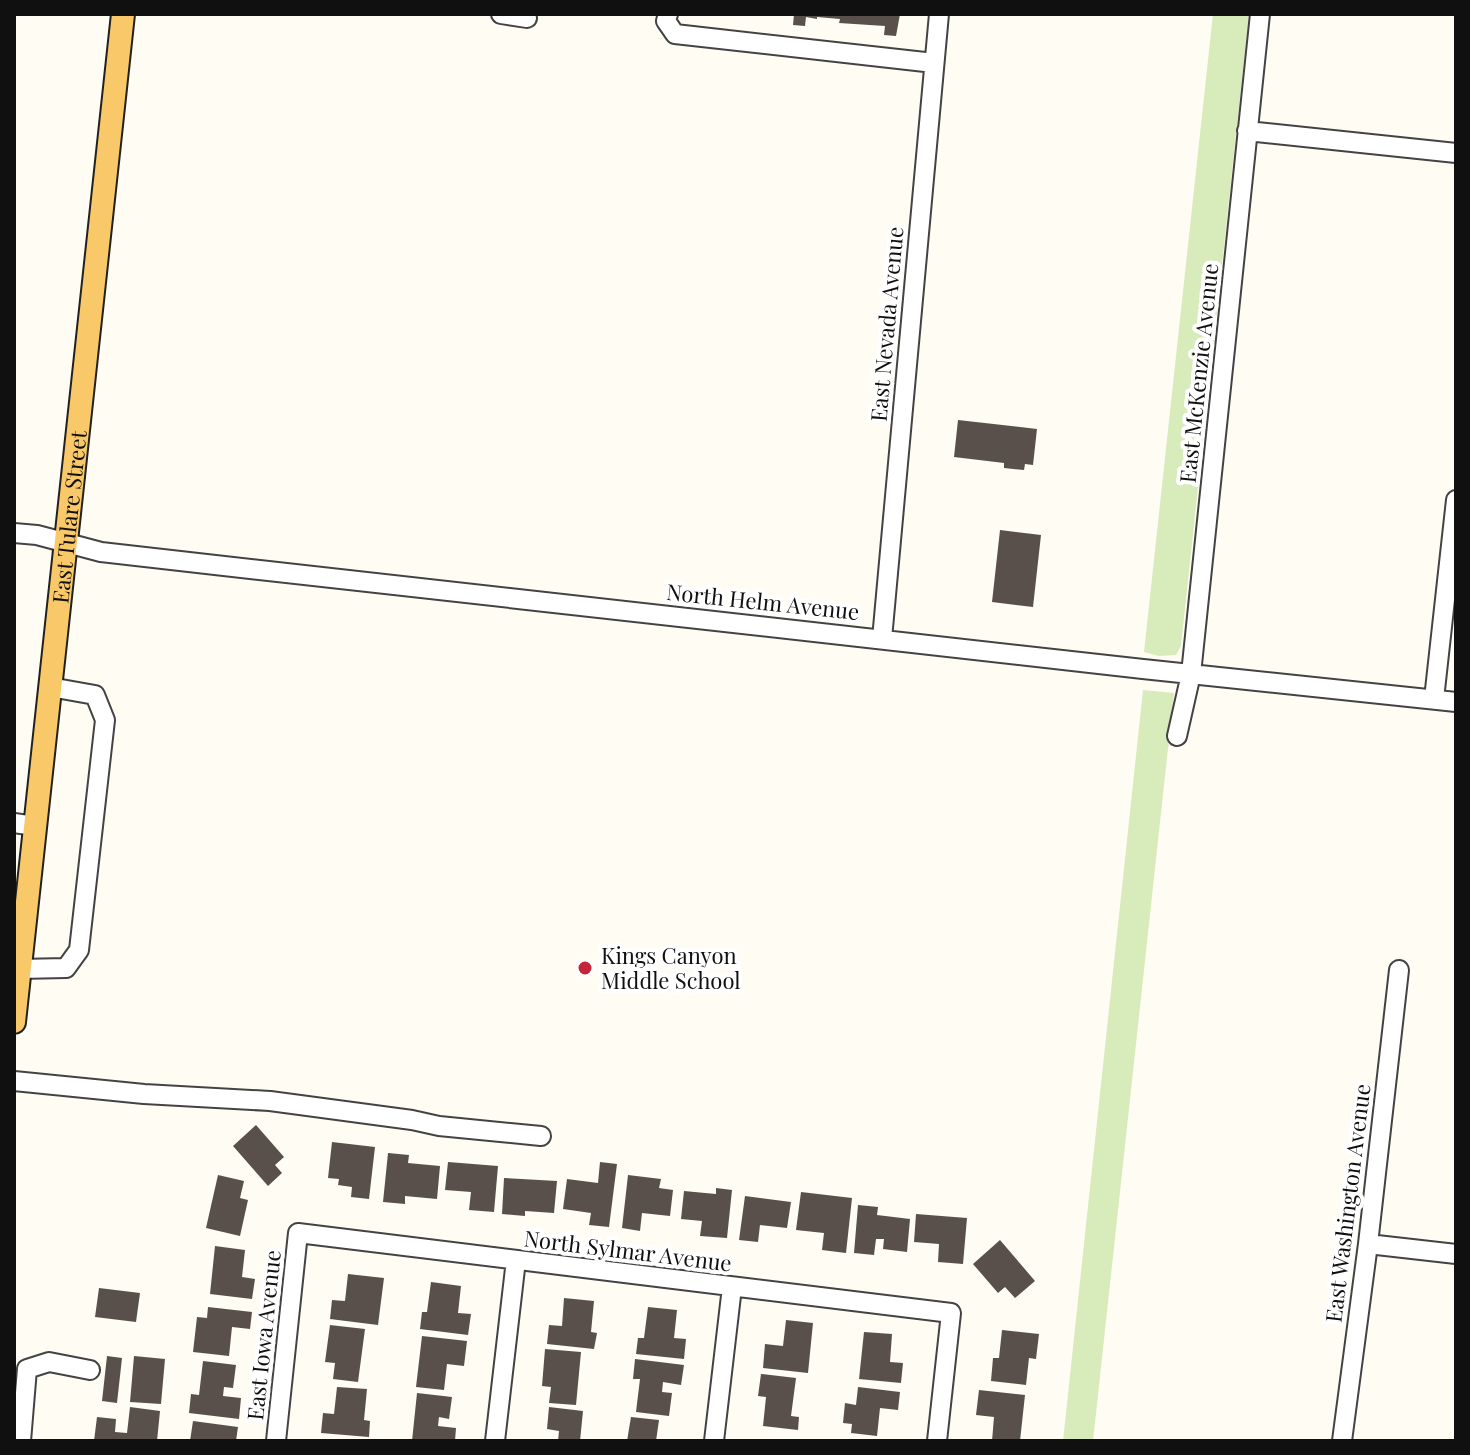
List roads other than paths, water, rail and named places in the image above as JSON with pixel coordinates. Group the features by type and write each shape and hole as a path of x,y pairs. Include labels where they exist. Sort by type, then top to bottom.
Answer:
{"main road":[{"name":"East Tulare Street","path":"14,1022 24,825 50,687 123,14"}],"street":[{"path":"501,14 527,18"},
{"path":"668,14 666,21 675,34 934,63"},
{"name":"East Nevada Avenue","path":"882,639 939,14"},
{"name":"East McKenzie Avenue","path":"1177,736 1191,674 1260,14"},
{"path":"1247,131 1456,153"},
{"path":"1434,699 1456,500"},
{"name":"North Helm Avenue","path":"14,533 37,535 101,552 1456,702"},
{"path":"19,969 66,968 79,950 105,720 95,695 50,687"},
{"name":"East Washington Avenue","path":"1342,1441 1399,970"},
{"path":"14,1081 144,1094 270,1101 439,1126 541,1136"},
{"name":"North Sylmar Avenue","path":"298,1233 951,1313 937,1441"},
{"name":"East Iowa Avenue","path":"276,1441 298,1233"},
{"path":"1368,1244 1456,1254"},
{"path":"495,1441 516,1260"},
{"path":"714,1441 732,1287"},
{"path":"21,1441 21,1368 49,1362 90,1370"}],"place":[{"name":"Kings Canyon Middle School","path":"585,968"}]}
